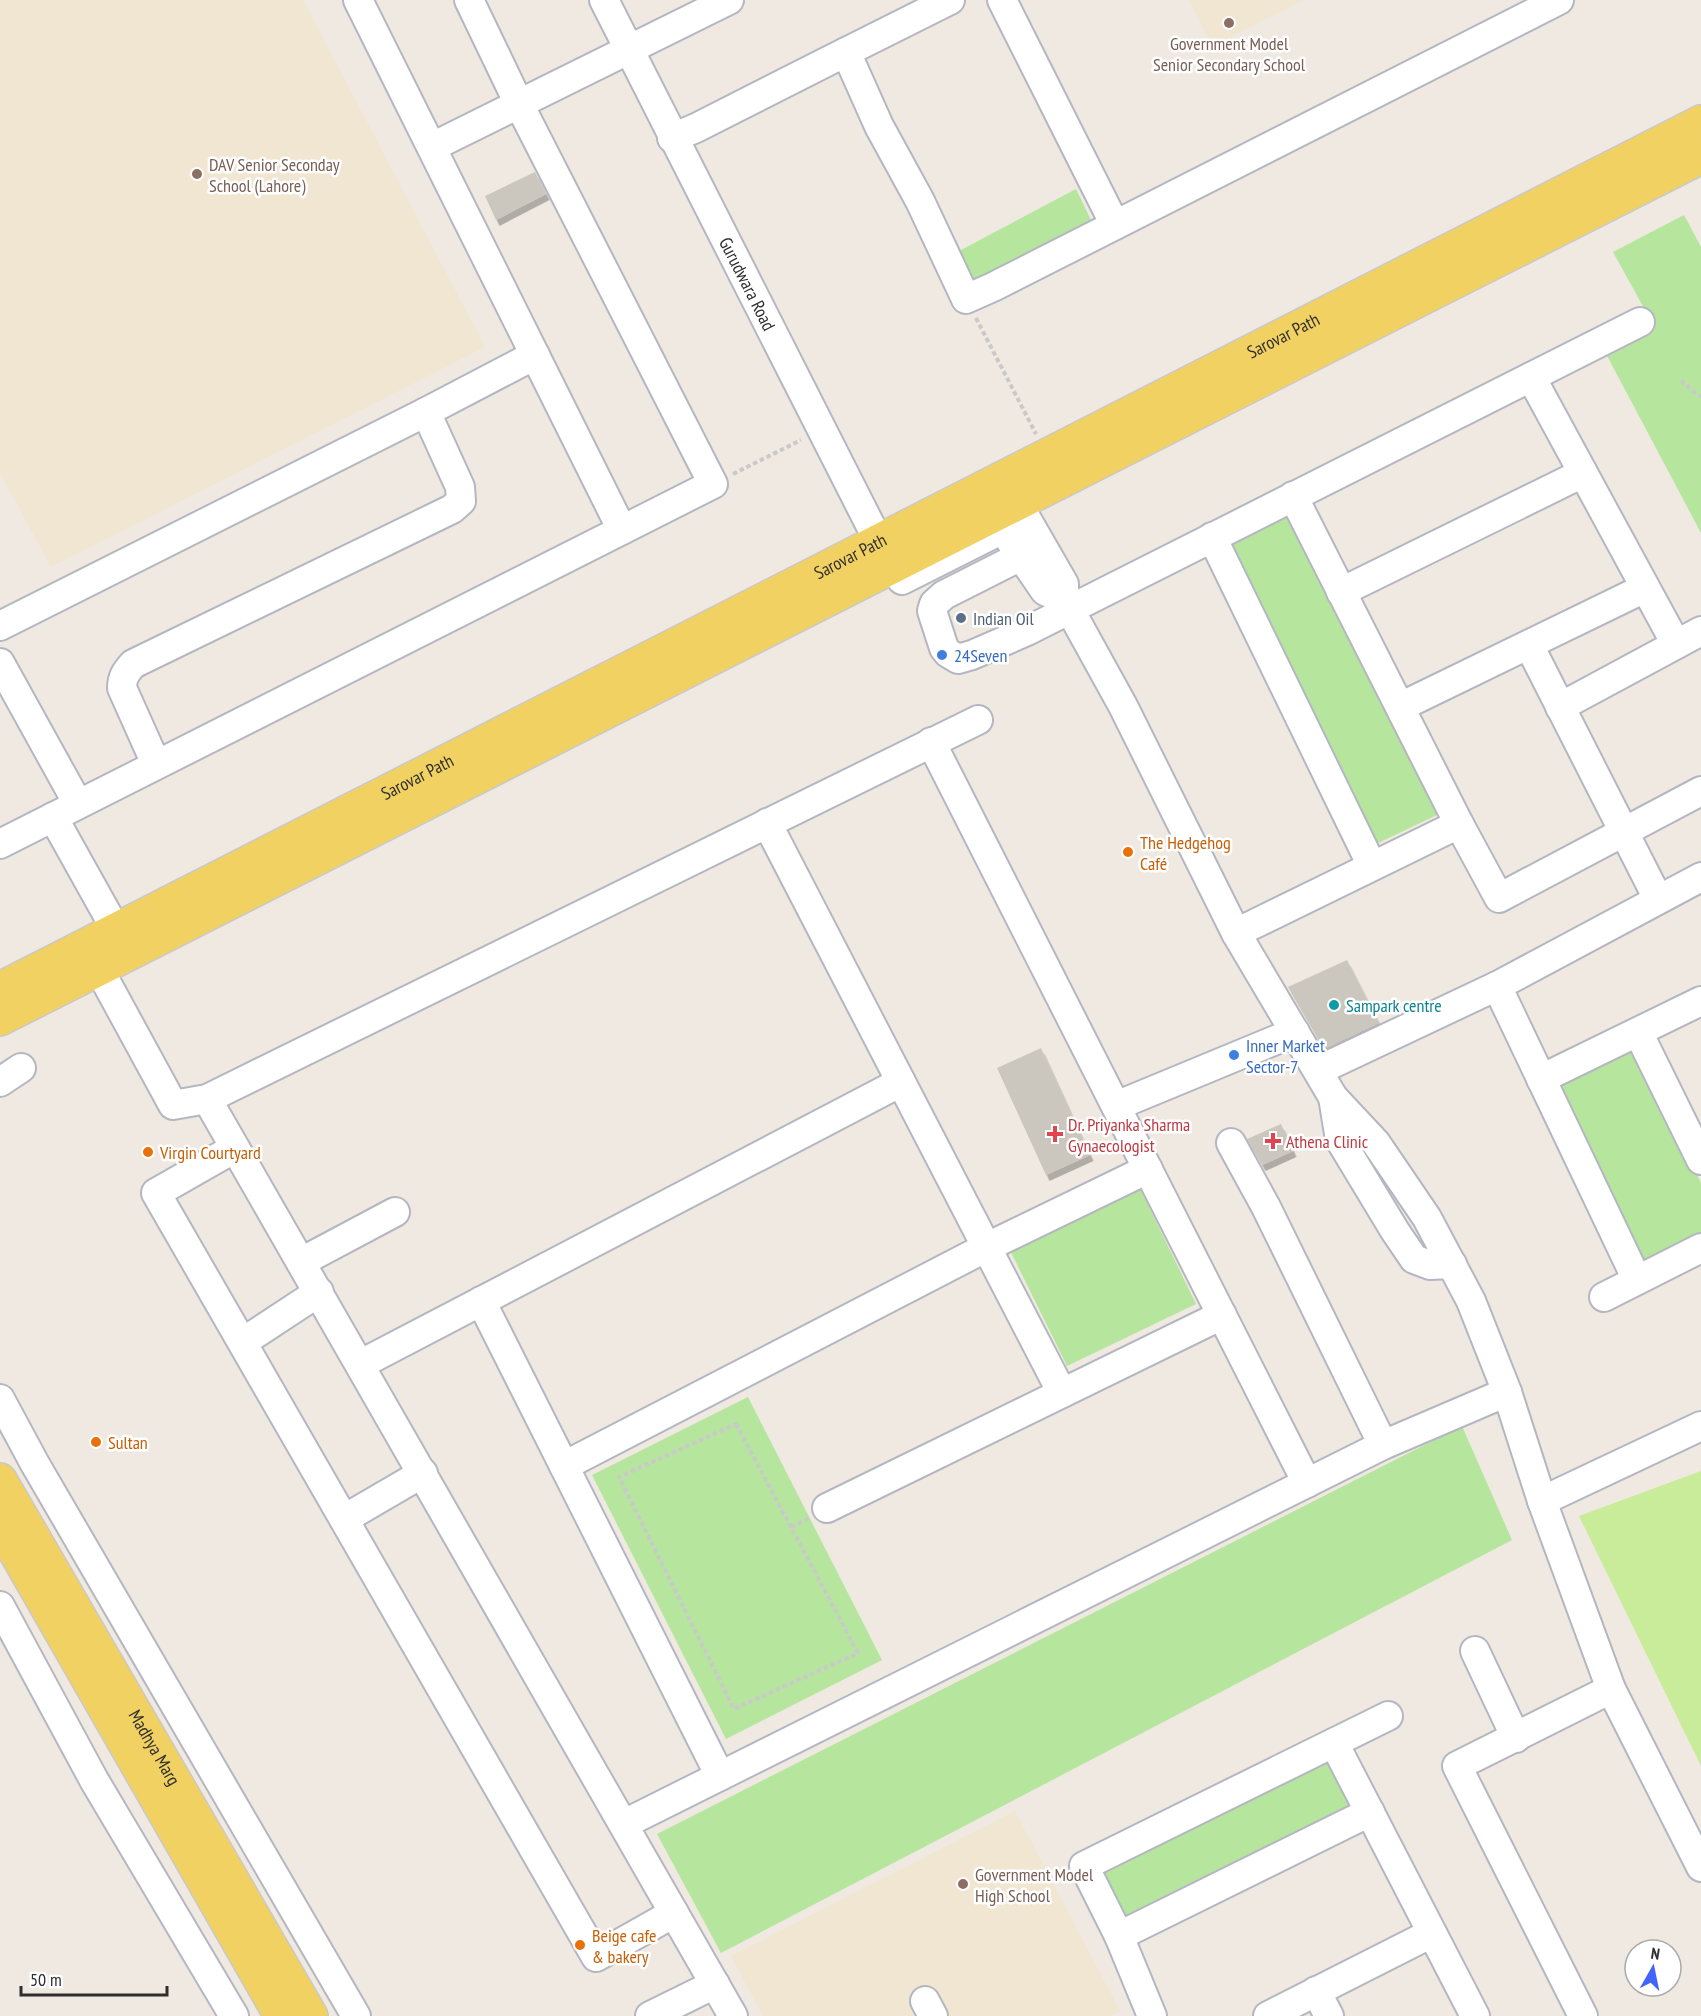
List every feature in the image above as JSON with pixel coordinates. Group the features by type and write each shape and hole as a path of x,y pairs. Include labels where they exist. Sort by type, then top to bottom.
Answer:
{"main road":[{"name":"Sarovar Path","path":"1000,503 1047,455 1701,122"},
{"name":"Sarovar Path","path":"0,989 885,554 1000,503 1701,157"},
{"name":"Sarovar Path","path":"0,1019 87,986 885,554"},
{"name":"Madhya Marg","path":"1,1481 311,2016"},
{"name":"Madhya Marg","path":"0,1525 281,2016"}],"street":[{"path":"358,0 622,530"},
{"path":"0,843 713,484 519,104 469,0"},
{"name":"Gurudwara Road","path":"604,0 885,554"},
{"path":"432,147 729,0"},
{"path":"672,138 950,0"},
{"path":"1002,0 1115,225"},
{"path":"846,52 879,126 920,201 966,299 1559,0"},
{"path":"1021,556 944,595 934,604 932,610 948,653 958,659 972,655 1067,605 1212,537 1640,322"},
{"path":"0,626 535,355"},
{"path":"1531,377 1676,644"},
{"path":"156,764 122,688 122,680 126,671 133,664 452,509 461,501 460,487 426,412"},
{"path":"1341,592 1583,473"},
{"path":"1293,496 1498,898 1701,791"},
{"path":"1000,503 1021,556 1045,591 1067,605"},
{"path":"1000,503 1064,584 1067,605 1124,706 1236,933 1334,1097 1376,1143 1427,1218 1452,1264 1471,1301 1507,1392 1542,1501 1611,1689 1701,1867"},
{"path":"0,1035 87,986 1000,503"},
{"path":"1212,537 1372,866"},
{"path":"1400,707 1645,588"},
{"path":"1560,707 1701,631"},
{"path":"1529,645 1658,899"},
{"path":"0,663 78,804"},
{"path":"87,986 173,1105 207,1099 978,720"},
{"path":"931,742 1307,1483"},
{"path":"53,817 116,930"},
{"path":"767,823 1062,1393"},
{"path":"1236,933 1459,824"},
{"path":"1319,1070 1497,986 1701,876"},
{"path":"1497,986 1637,1280"},
{"path":"1542,1079 1701,1001"},
{"path":"1116,1107 1296,1032"},
{"path":"1638,1032 1701,1160"},
{"path":"361,1364 901,1082"},
{"path":"207,1099 624,1824 715,1984 730,2015"},
{"path":"1231,1143 1266,1207 1383,1445"},
{"path":"235,1148 156,1193 596,1957 674,1913"},
{"path":"564,1466 987,1247 1148,1169"},
{"path":"301,1262 395,1212"},
{"path":"1604,1297 1701,1248"},
{"path":"243,1342 318,1292"},
{"path":"481,1301 720,1776"},
{"path":"826,1508 1222,1315"},
{"path":"624,1824 1383,1445 1507,1392"},
{"path":"0,1399 35,1464 356,2016"},
{"path":"1542,1501 1701,1426"},
{"path":"1,1481 35,1464"},
{"path":"344,1519 423,1473"},
{"path":"0,1606 94,1780 234,2016"},
{"path":"1475,1651 1516,1738"},
{"path":"1583,2016 1457,1766 1611,1689"},
{"path":"1152,2016 1119,1936 1084,1866 1388,1716"},
{"path":"1334,1743 1475,2016"},
{"path":"1119,1936 1370,1812"},
{"path":"1268,2016 1322,2004 1432,1933"},
{"path":"650,2016 715,1984"}],"path":[{"path":"966,299 1047,455"},
{"path":"1682,381 1701,398"},
{"path":"713,484 807,438"},
{"path":"736,1424 858,1653 734,1709 619,1477 736,1424"}],"shaded area":[{"name":"DAV Senior Seconday School (Lahore)","path":"0,0 303,0 485,347 51,567 0,473"},
{"name":"Government Model Senior Secondary School","path":"1189,0 1304,0 1212,46"},
{"name":"Government Model High School","path":"1015,1811 1120,2011 1109,2016 763,2016 731,1956"}],"green space":[{"path":"1076,189 1091,220 963,289 946,258"},
{"path":"1684,215 1701,247 1701,533 1605,352 1655,328 1613,252"},
{"path":"1288,511 1437,815 1374,845 1225,542"},
{"path":"1635,1047 1701,1183 1701,1236 1645,1263 1558,1084"},
{"path":"1134,1176 1196,1304 1067,1366 1004,1238"},
{"path":"748,1397 882,1660 726,1739 592,1475"},
{"path":"1462,1426 1512,1540 721,1953 657,1834"},
{"path":"1701,1471 1701,1766 1579,1516"},
{"path":"1330,1754 1356,1805 1126,1919 1101,1868"}],"building":[{"path":"535,172 546,194 496,220 485,196"},
{"name":"Sampark centre","path":"1347,960 1379,1023 1324,1049 1288,987"},
{"path":"1041,1048 1090,1155 1046,1175 997,1068"},
{"path":"1281,1124 1293,1151 1262,1165 1247,1139"}],"place":[{"name":"Government Model Senior Secondary School","path":"1229,23"},
{"name":"DAV Senior Seconday School (Lahore)","path":"197,174"},
{"name":"Indian Oil","path":"961,618"},
{"name":"24Seven","path":"942,655"},
{"name":"The Hedgehog Café","path":"1128,852"},
{"name":"Sampark centre","path":"1334,1005"},
{"name":"Inner Market Sector-7","path":"1234,1055"},
{"name":"Dr. Priyanka Sharma Gynaecologist","path":"1055,1134"},
{"name":"Athena Clinic","path":"1273,1141"},
{"name":"Virgin Courtyard","path":"148,1152"},
{"name":"Sultan","path":"96,1442"},
{"name":"Government Model High School","path":"963,1884"},
{"name":"Beige cafe & bakery","path":"580,1945"}]}
